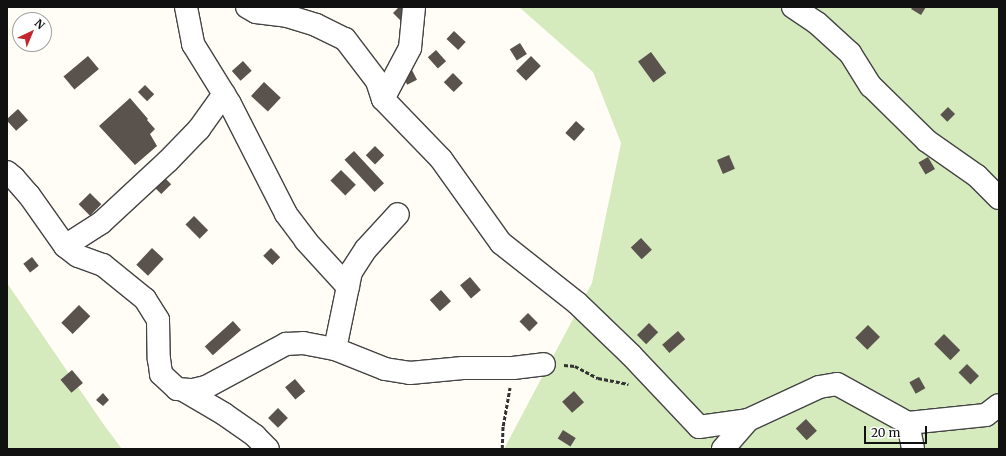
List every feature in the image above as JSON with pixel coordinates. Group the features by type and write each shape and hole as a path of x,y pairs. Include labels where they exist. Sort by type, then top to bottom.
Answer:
{"street":[{"path":"186,7 193,44 224,94 286,214 306,241 348,287"},
{"path":"247,7 256,12 287,16 316,25 345,39 377,80 383,99 441,159 501,244 577,302 631,355 699,427 748,420 819,387 838,384 908,423 986,415 999,405"},
{"path":"383,99 410,48 414,7"},
{"path":"793,7 817,22 850,53 871,86 927,141 977,176 999,198"},
{"path":"65,246 101,223 168,161 199,129 224,94"},
{"path":"7,172 29,195 65,246 78,256 103,266 145,299 158,320 161,374 177,388 185,391 224,414 255,436 268,449"},
{"path":"335,349 351,272 366,249 398,214"},
{"path":"185,391 206,387 286,344 303,343 335,349 385,369 410,373 463,368 513,368 544,364"},
{"path":"723,449 748,420"},
{"path":"908,423 913,449"}],"path":[{"path":"544,364 575,366 598,378 634,385"},
{"path":"502,449 503,426 513,368"}],"green space":[{"path":"519,7 999,7 999,449 504,449 592,283 621,143 593,72"},
{"path":"7,283 104,425 122,449 7,449"}],"building":[{"path":"399,7 411,16 403,23 393,13"},
{"path":"913,7 926,7 921,15 911,9"},
{"path":"454,31 466,42 458,50 446,39"},
{"path":"520,43 527,54 517,60 510,49"},
{"path":"436,50 446,61 438,69 428,57"},
{"path":"651,52 666,73 653,82 638,61"},
{"path":"88,56 99,69 74,90 63,77"},
{"path":"531,56 541,66 526,81 516,71"},
{"path":"243,61 252,71 241,81 232,71"},
{"path":"412,70 417,80 407,85 402,75"},
{"path":"453,73 463,83 454,92 444,82"},
{"path":"264,82 281,98 268,112 251,96"},
{"path":"145,85 154,94 147,101 138,92"},
{"path":"130,98 155,129 150,134 157,146 135,165 99,126"},
{"path":"948,107 955,114 947,122 940,115"},
{"path":"18,109 28,120 16,131 7,119"},
{"path":"576,121 585,129 574,141 565,133"},
{"path":"375,146 384,155 375,164 366,155"},
{"path":"354,151 384,183 375,192 344,160"},
{"path":"729,155 735,169 723,174 717,160"},
{"path":"928,157 935,169 925,175 918,162"},
{"path":"341,170 356,185 345,195 330,181"},
{"path":"162,175 171,184 161,194 152,185"},
{"path":"90,193 101,204 90,216 79,204"},
{"path":"194,216 208,230 200,239 186,224"},
{"path":"641,238 652,250 642,259 631,248"},
{"path":"152,248 164,259 148,276 136,265"},
{"path":"271,248 280,257 272,265 263,256"},
{"path":"32,257 39,266 30,272 23,264"},
{"path":"470,277 481,290 471,298 460,285"},
{"path":"441,290 451,301 440,311 430,300"},
{"path":"79,305 90,316 73,334 61,323"},
{"path":"528,313 538,323 529,331 520,321"},
{"path":"233,321 241,330 213,355 205,346"},
{"path":"649,323 658,332 646,344 637,335"},
{"path":"868,325 880,337 867,350 855,338"},
{"path":"678,331 685,339 669,353 662,345"},
{"path":"944,334 960,350 950,360 934,344"},
{"path":"967,364 979,376 971,385 959,372"},
{"path":"72,370 83,383 71,393 61,380"},
{"path":"919,377 925,388 916,394 909,382"},
{"path":"295,379 305,391 295,400 285,387"},
{"path":"574,391 584,402 572,413 562,402"},
{"path":"103,393 109,400 103,406 96,400"},
{"path":"278,408 288,418 278,428 268,418"},
{"path":"806,419 817,431 807,440 796,429"},
{"path":"563,430 576,438 570,446 558,438"}]}
